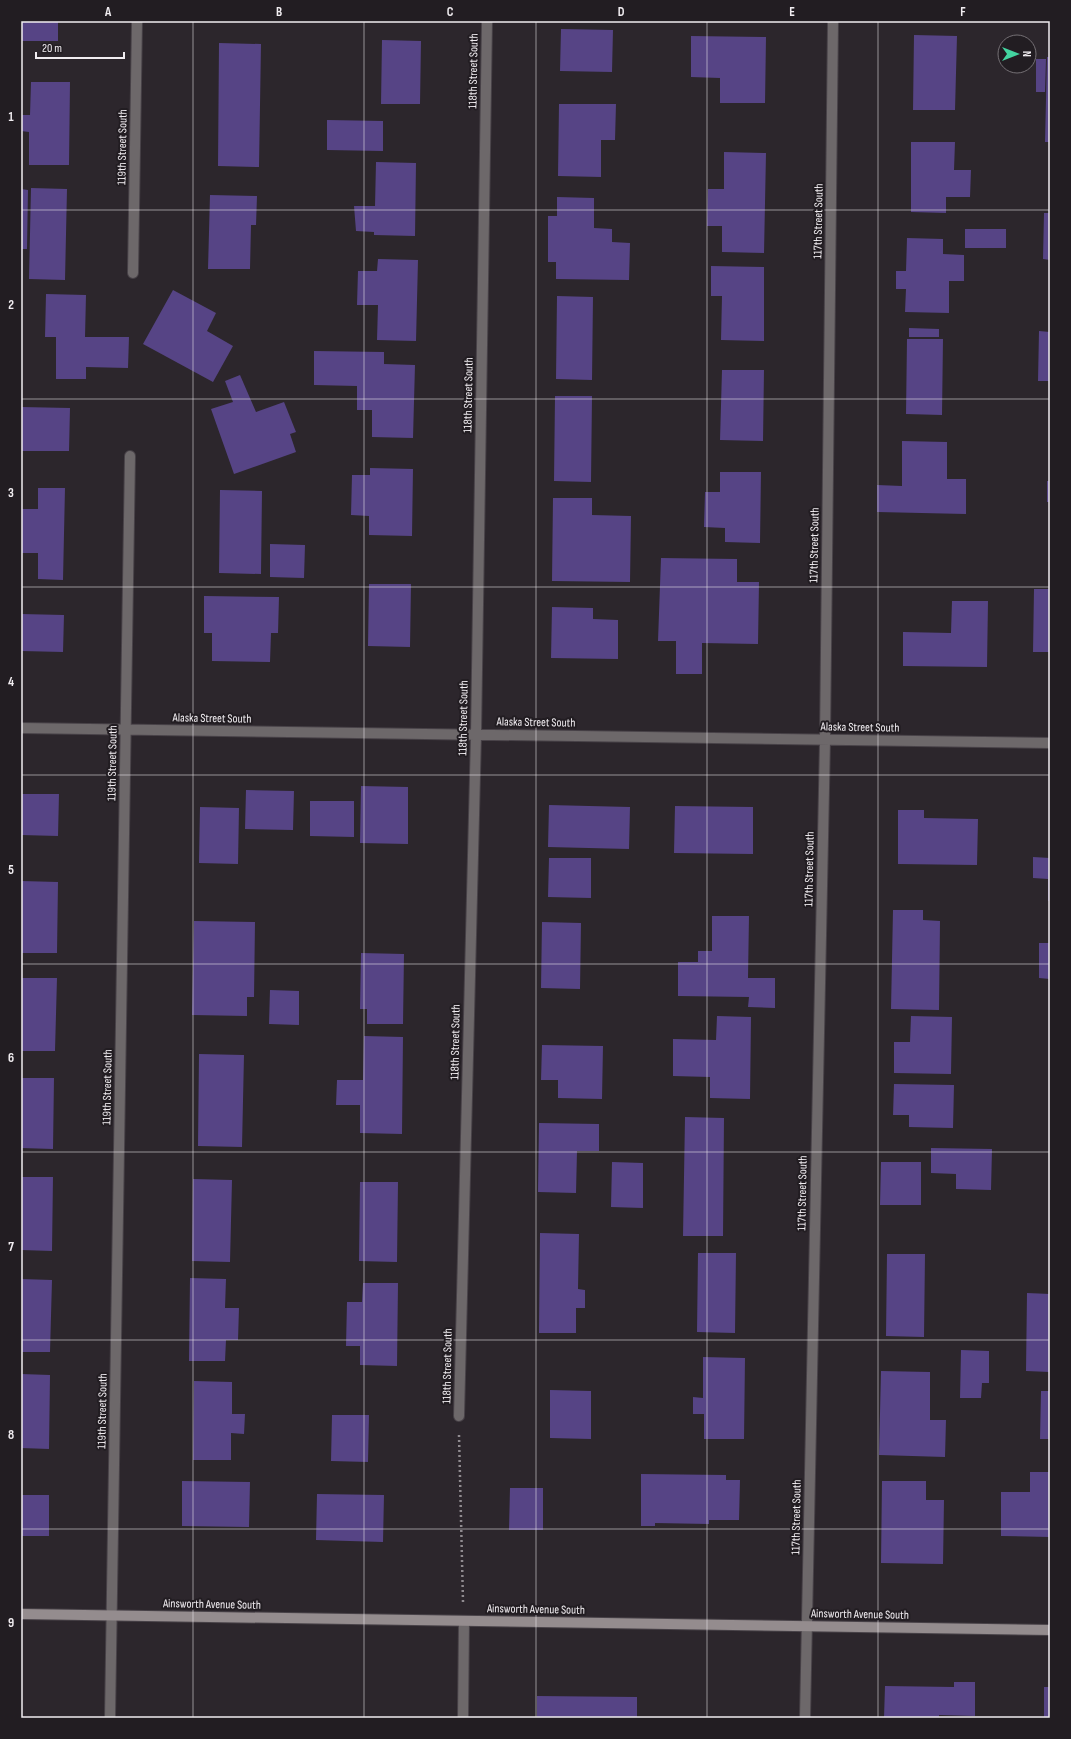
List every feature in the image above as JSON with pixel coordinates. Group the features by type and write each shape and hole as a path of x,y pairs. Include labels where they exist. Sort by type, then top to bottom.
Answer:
{"street":[{"name":"119th Street South","path":"133,273 137,21"},
{"name":"118th Street South","path":"459,1416 476,735 487,21"},
{"name":"117th Street South","path":"805,1718 825,740 833,21"},
{"name":"119th Street South","path":"110,1718 130,456"},
{"name":"Alaska Street South","path":"21,728 1050,743"},
{"name":"Ainsworth Avenue South","path":"21,1614 1050,1630"},
{"path":"463,1718 464,1621"}],"path":[{"path":"459,1416 464,1621"}],"building":[{"path":"21,21 58,21 58,41 21,41"},
{"path":"561,29 613,30 612,72 560,71"},
{"path":"914,35 957,36 955,110 913,110"},
{"path":"691,36 766,37 765,103 720,103 720,78 691,77"},
{"path":"382,40 421,41 420,104 381,104"},
{"path":"219,43 261,44 259,167 218,166"},
{"path":"1047,57 1050,57 1050,142 1045,142"},
{"path":"1037,59 1046,59 1045,92 1036,92"},
{"path":"31,82 70,82 69,165 29,165 29,132 21,131 21,115 30,115"},
{"path":"559,104 616,104 615,140 601,140 601,177 558,176"},
{"path":"327,120 383,121 383,151 327,150"},
{"path":"911,142 955,142 954,170 971,170 970,197 946,197 946,213 911,212"},
{"path":"724,152 766,153 764,253 722,252 722,226 707,226 708,189 724,189"},
{"path":"376,162 416,163 415,236 374,235 374,232 356,231 354,206 375,206"},
{"path":"31,188 67,189 65,280 29,279"},
{"path":"21,189 28,190 27,249 21,249"},
{"path":"210,195 257,196 256,225 251,225 250,269 208,269"},
{"path":"557,197 594,198 594,228 612,229 612,242 630,243 629,280 556,279 556,262 548,262 548,216 557,216"},
{"path":"1044,213 1050,213 1050,260 1043,259"},
{"path":"965,229 1006,229 1006,248 965,248"},
{"path":"907,238 943,239 943,254 964,255 964,281 949,281 949,313 905,312 906,289 896,289 896,271 906,271"},
{"path":"378,259 418,260 416,341 377,340 378,305 357,305 358,271 377,271"},
{"path":"711,266 764,267 764,341 721,340 722,296 711,296"},
{"path":"173,290 216,313 207,331 233,346 213,382 143,344"},
{"path":"46,294 86,295 85,337 129,337 128,368 86,367 86,379 56,379 56,337 45,337"},
{"path":"557,296 593,297 592,380 556,379"},
{"path":"909,328 939,329 939,337 909,337"},
{"path":"1039,331 1050,332 1050,381 1038,381"},
{"path":"907,339 943,339 942,415 906,414"},
{"path":"314,351 384,352 384,364 415,365 413,438 372,437 372,410 357,410 357,386 314,385"},
{"path":"722,370 764,370 763,441 720,440"},
{"path":"240,375 256,412 284,402 296,432 290,434 296,452 234,474 211,409 233,402 225,381"},
{"path":"555,396 592,396 591,482 554,481"},
{"path":"21,407 70,408 69,451 21,451"},
{"path":"902,441 947,442 947,479 966,479 966,514 877,512 877,485 902,486"},
{"path":"370,468 413,469 412,536 369,535 369,516 351,515 352,475 370,475"},
{"path":"720,472 761,472 760,543 725,542 725,528 704,527 705,492 720,492"},
{"path":"1047,481 1050,481 1050,502 1047,502"},
{"path":"38,488 65,488 63,580 38,579 38,553 21,553 21,509 38,509"},
{"path":"220,490 262,491 261,574 219,573"},
{"path":"553,498 592,498 592,515 631,516 630,582 552,581"},
{"path":"270,544 305,545 304,578 270,577"},
{"path":"661,558 737,559 737,582 759,582 758,644 702,643 702,674 676,674 676,641 658,641"},
{"path":"369,584 411,584 410,647 368,646"},
{"path":"1034,589 1050,589 1050,652 1033,652"},
{"path":"204,596 279,597 278,633 271,633 270,662 212,661 212,633 204,633"},
{"path":"952,601 988,601 987,667 903,666 903,632 951,633"},
{"path":"552,607 593,608 593,619 618,620 618,659 551,658"},
{"path":"21,614 64,615 63,652 21,651"},
{"path":"361,786 408,787 408,844 360,843"},
{"path":"246,790 294,791 293,830 245,829"},
{"path":"21,794 59,794 58,836 21,835"},
{"path":"310,801 354,801 354,837 310,836"},
{"path":"549,805 630,807 629,849 548,847"},
{"path":"675,806 753,807 753,854 674,853"},
{"path":"200,807 239,808 238,864 199,863"},
{"path":"898,810 924,810 924,818 978,819 977,865 898,864"},
{"path":"1033,857 1050,858 1050,901 1048,901 1048,879 1033,878"},
{"path":"549,858 591,858 591,898 548,897"},
{"path":"21,881 58,882 57,953 21,953"},
{"path":"893,910 923,910 923,920 940,921 939,1010 891,1009"},
{"path":"712,916 749,916 748,978 775,978 775,1008 748,1007 749,997 678,996 678,962 698,962 698,951 712,951"},
{"path":"194,921 255,922 254,997 247,997 247,1016 192,1015"},
{"path":"542,922 581,923 580,989 541,988"},
{"path":"1039,943 1050,943 1050,979 1039,978"},
{"path":"361,953 404,954 403,1024 367,1024 367,1009 360,1009"},
{"path":"21,978 57,978 55,1051 21,1051"},
{"path":"270,990 299,991 299,1025 269,1024"},
{"path":"717,1016 751,1017 750,1099 710,1098 710,1077 673,1076 673,1039 716,1040"},
{"path":"911,1016 952,1017 951,1074 894,1073 894,1042 910,1042"},
{"path":"364,1036 403,1037 402,1134 360,1133 360,1105 336,1105 337,1080 363,1080"},
{"path":"542,1045 603,1046 602,1099 558,1098 558,1080 541,1080"},
{"path":"199,1054 244,1055 242,1147 198,1146"},
{"path":"21,1078 54,1078 53,1149 21,1148"},
{"path":"894,1084 954,1085 953,1128 909,1127 909,1115 893,1115"},
{"path":"685,1117 724,1118 723,1236 683,1236"},
{"path":"539,1123 599,1124 599,1151 577,1151 576,1193 538,1192"},
{"path":"931,1148 992,1149 991,1190 956,1189 956,1174 931,1173"},
{"path":"612,1162 643,1163 643,1208 611,1207"},
{"path":"881,1162 921,1162 921,1205 880,1205"},
{"path":"21,1177 53,1177 52,1251 21,1250"},
{"path":"193,1179 232,1180 230,1262 192,1261"},
{"path":"360,1182 398,1182 397,1262 359,1261"},
{"path":"540,1233 579,1234 578,1289 585,1290 585,1308 576,1308 576,1333 539,1333"},
{"path":"698,1253 736,1253 735,1333 697,1332"},
{"path":"887,1254 925,1254 924,1337 886,1336"},
{"path":"190,1278 226,1279 225,1308 239,1308 238,1340 226,1340 225,1361 189,1361"},
{"path":"21,1279 52,1280 50,1352 21,1352"},
{"path":"363,1283 398,1283 397,1366 360,1365 360,1346 346,1346 347,1302 362,1302"},
{"path":"1027,1293 1050,1294 1050,1372 1026,1371"},
{"path":"961,1350 989,1351 989,1383 982,1383 981,1398 960,1398"},
{"path":"703,1357 745,1358 744,1439 704,1439 704,1414 693,1414 693,1397 703,1398"},
{"path":"881,1371 930,1372 930,1420 946,1420 945,1457 879,1455"},
{"path":"21,1374 50,1375 49,1449 21,1448"},
{"path":"194,1381 232,1382 232,1414 245,1414 244,1434 231,1433 231,1460 193,1460"},
{"path":"550,1390 591,1391 591,1439 550,1438"},
{"path":"1041,1391 1050,1391 1050,1439 1040,1439"},
{"path":"332,1415 369,1415 368,1462 331,1461"},
{"path":"1030,1472 1050,1472 1050,1537 1001,1536 1001,1492 1030,1492"},
{"path":"641,1474 726,1475 726,1480 740,1480 739,1520 709,1520 709,1524 655,1523 655,1526 641,1526"},
{"path":"182,1481 250,1482 249,1527 182,1526"},
{"path":"882,1481 926,1481 926,1500 944,1500 943,1564 881,1563"},
{"path":"510,1488 543,1488 543,1530 509,1530"},
{"path":"317,1494 384,1495 383,1542 316,1540"},
{"path":"21,1495 49,1495 49,1536 21,1536"},
{"path":"954,1682 975,1682 975,1716 939,1715 939,1718 884,1718 885,1686 954,1687"},
{"path":"1044,1687 1050,1687 1050,1718 1044,1718"},
{"path":"537,1696 637,1697 637,1718 537,1718"}]}
